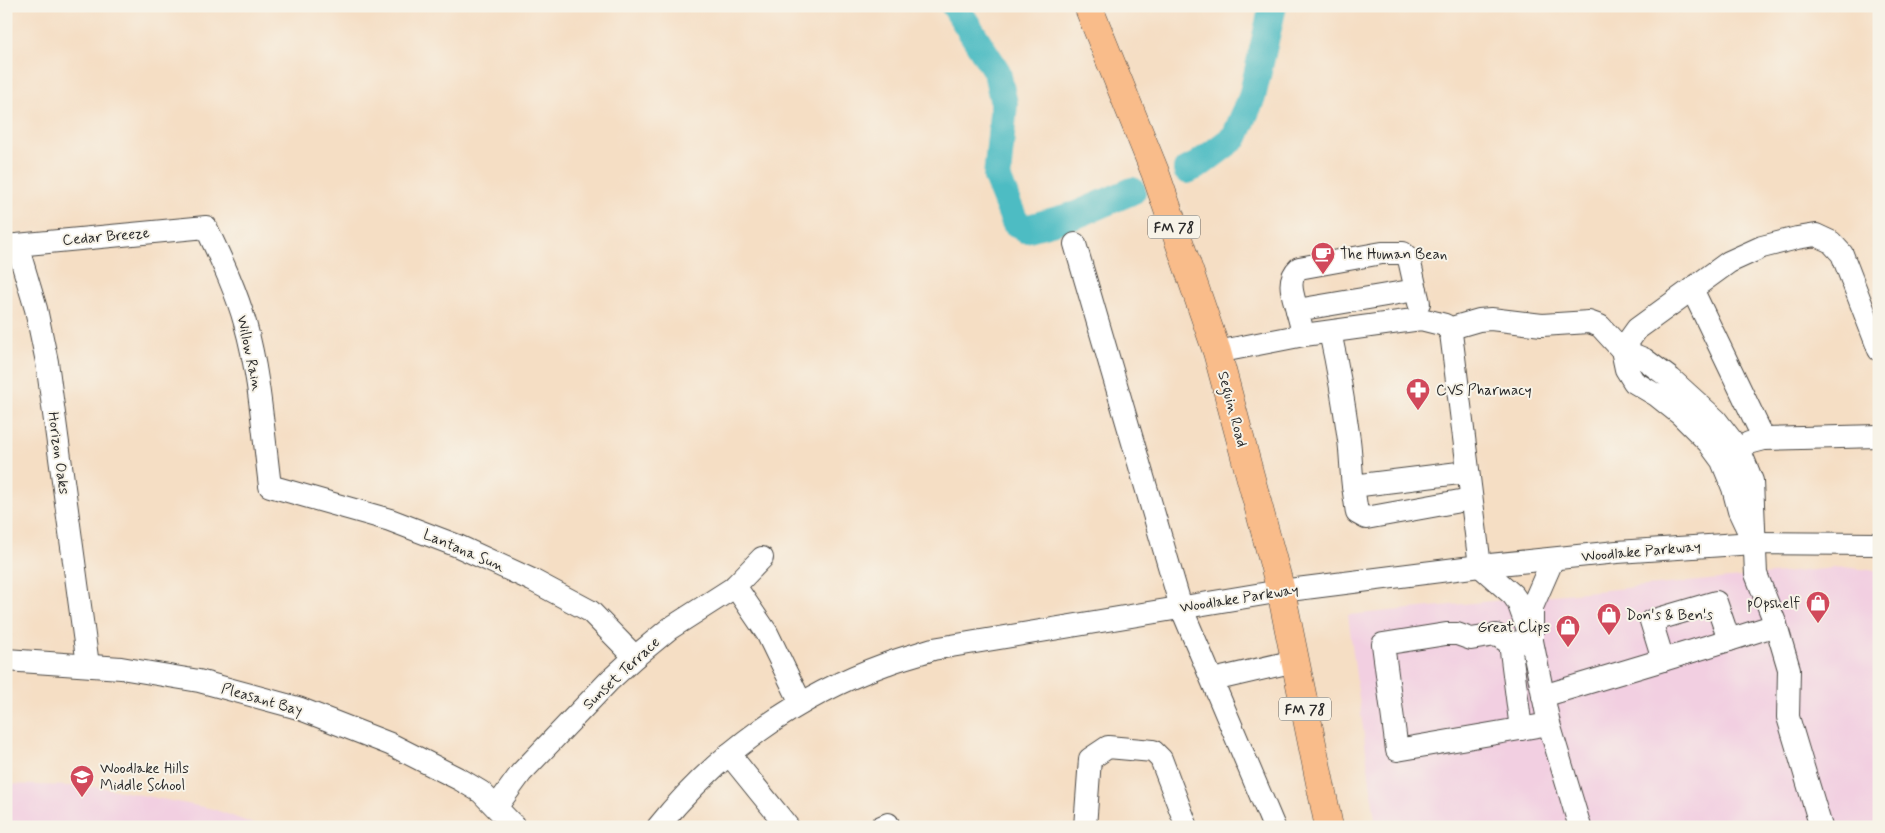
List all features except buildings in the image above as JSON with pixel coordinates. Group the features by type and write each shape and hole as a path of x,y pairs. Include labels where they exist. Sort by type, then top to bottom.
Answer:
{"main road":[{"name":"Seguin Road","path":"1088,6 1155,172 1217,352 1280,591 1329,827"}],"street":[{"name":"Cedar Breeze","path":"11,245 206,227"},
{"name":"Willow Rain","path":"206,227 230,280 245,324 255,371 270,486"},
{"path":"1622,350 1637,329 1729,262 1762,247 1816,235 1831,242 1842,254 1879,350"},
{"path":"1074,244 1181,607 1274,827"},
{"name":"Horizon Oaks","path":"11,245 36,309 47,362 88,665"},
{"path":"1304,336 1291,281 1294,273 1299,268 1382,254 1403,253 1410,259 1421,319"},
{"path":"1692,289 1764,439"},
{"path":"1297,310 1416,290"},
{"path":"1217,352 1304,336 1421,319 1445,325 1452,333 1467,472 1480,566 1513,595 1518,602 1532,641 1549,724 1580,827"},
{"path":"1448,329 1479,320 1491,319 1542,325 1589,322 1600,326 1622,350 1644,359 1671,379 1716,420 1727,451"},
{"path":"1330,332 1339,374 1357,513 1366,518 1471,499"},
{"path":"1727,451 1764,439 1879,436"},
{"path":"1727,451 1740,451 1752,481 1756,574 1776,625 1789,669 1788,717 1821,827"},
{"path":"1353,486 1467,472"},
{"name":"Lantana Sun","path":"270,486 390,520 475,553 532,580 590,611 635,657"},
{"name":"Woodlake Parkway","path":"658,827 699,780 766,724 841,682 886,664 933,649 1280,591 1480,566 1617,552 1754,543 1879,544"},
{"name":"Sunset Terrace","path":"497,816 521,773 609,681 669,628 735,586 762,558"},
{"path":"1532,641 1532,607 1553,558"},
{"path":"735,586 767,633 801,703"},
{"path":"1664,660 1651,620 1716,602 1729,640"},
{"path":"1543,696 1776,625"},
{"path":"1532,641 1510,643 1496,634 1471,638 1457,634 1383,644 1397,750 1549,724"},
{"path":"1510,643 1521,729"},
{"name":"Pleasant Bay","path":"6,660 121,668 199,681 298,708 390,744 461,780 481,792 497,816 515,827"},
{"path":"1213,680 1295,661"},
{"path":"1084,827 1090,759 1108,747 1153,751 1161,759 1187,827"},
{"path":"728,754 788,827"}],"shaded area":[{"path":"1844,567 1879,571 1879,827 1376,827 1348,615"},
{"name":"Woodlake Hills Middle School","path":"6,784 100,787 213,809 262,827 6,827"}],"waterway":[{"path":"955,6 997,72 1004,104 997,177 1015,222 1025,229 1076,215 1132,191"},
{"path":"1187,170 1198,165 1235,137 1252,97 1273,6"}],"place":[{"name":"The Human Bean","path":"1323,275"},
{"name":"CVS Pharmacy","path":"1418,411"},
{"name":"pOpshelf","path":"1818,624"},
{"name":"Don's & Ben's","path":"1609,636"},
{"name":"Great Clips","path":"1568,648"},
{"name":"Woodlake Hills Middle School","path":"82,798"}]}
